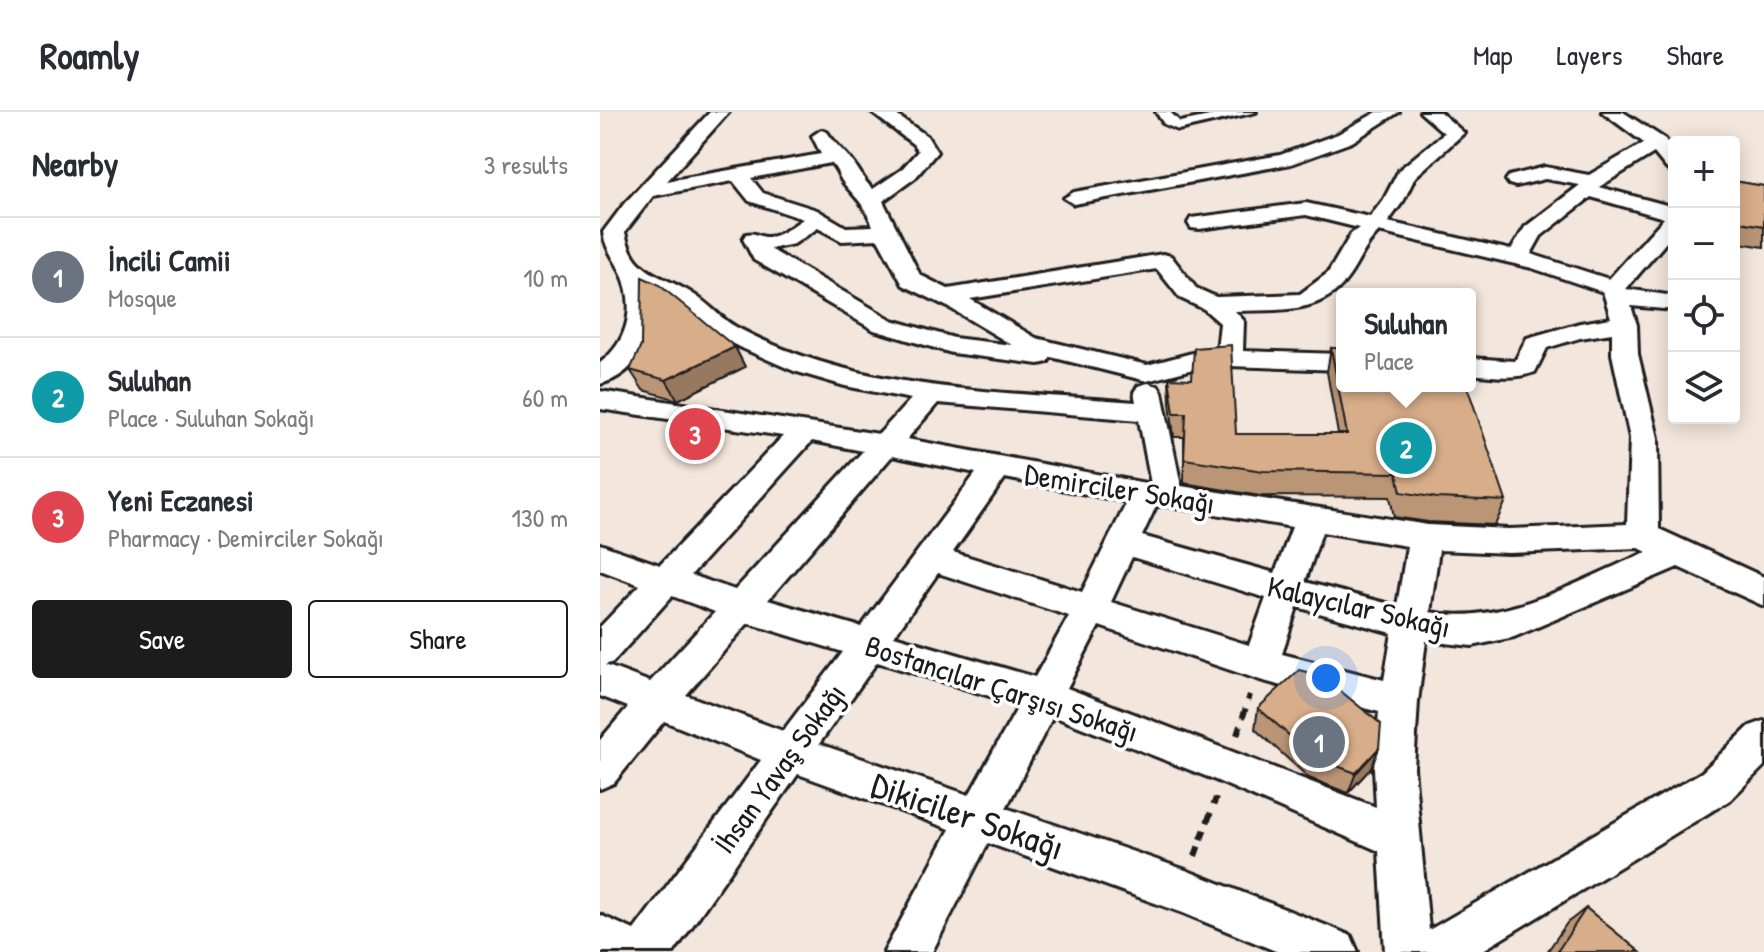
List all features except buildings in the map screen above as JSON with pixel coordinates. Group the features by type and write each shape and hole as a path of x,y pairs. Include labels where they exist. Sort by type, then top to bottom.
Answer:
{"street":[{"path":"600,376 624,360 636,343 641,322 633,273 616,248 614,232 647,191 717,116 742,112"},
{"path":"872,199 908,174 928,152 920,140 880,112"},
{"path":"1163,112 1169,121 1178,126 1249,112"},
{"path":"1074,198 1284,160 1345,138 1390,112"},
{"path":"1213,304 1305,301 1337,277 1359,239 1374,226 1394,200 1406,174 1455,133 1429,112"},
{"path":"1611,112 1649,128 1668,156"},
{"path":"1517,258 1533,232 1589,186 1649,128"},
{"path":"821,136 835,157 849,170 852,181 872,199 911,280 946,296 1027,343 1147,373 1196,360 1228,358 1336,362"},
{"path":"647,191 835,157"},
{"path":"1516,180 1536,171 1554,171 1668,215"},
{"path":"740,174 744,185 756,197 818,219 842,234 887,232"},
{"path":"1199,223 1306,209 1517,258 1616,292 1668,302"},
{"path":"818,219 786,239 756,242 762,255 883,325 952,345 1018,354 1094,359"},
{"path":"1616,292 1668,225"},
{"path":"946,296 1163,261 1188,293 1213,304 1232,321 1232,345 1228,358"},
{"path":"633,273 685,299 726,332 803,365 845,378 931,394 1151,412"},
{"path":"1616,292 1625,325 1625,354 1644,438 1643,536 1764,592"},
{"path":"1476,366 1518,369 1526,366 1536,343 1565,336 1583,327 1625,325"},
{"path":"907,952 1125,543 1157,495 1147,373"},
{"path":"600,386 600,397"},
{"path":"600,770 655,703 931,394"},
{"name":"Demirciler Sokağı","path":"600,397 806,430 1157,495 1425,536 1509,541 1643,536"},
{"path":"600,651 806,430"},
{"name":"İhsan Yavaş Sokağı","path":"646,952 997,467"},
{"path":"1260,664 1310,520"},
{"path":"1408,952 1394,768 1399,701 1425,536"},
{"name":"Kalaycılar Sokağı","path":"1125,543 1363,613 1472,631 1514,622 1680,552"},
{"name":"Bostancılar Çarşısı Sokağı","path":"600,557 742,607 1044,696 1227,766 1397,837"},
{"path":"931,558 1260,664 1399,701"},
{"name":"Dikiciler Sokağı","path":"600,679 655,703 791,753 1183,891 1335,952"},
{"path":"1436,952 1716,786 1764,739"},
{"path":"600,938 631,952"}],"path":[{"path":"1183,891 1260,664"}],"place":[{"name":"Yeni Eczanesi","path":"695,434"},
{"name":"Suluhan","path":"1406,448"},
{"name":"İncili Camii","path":"1319,742"}]}
